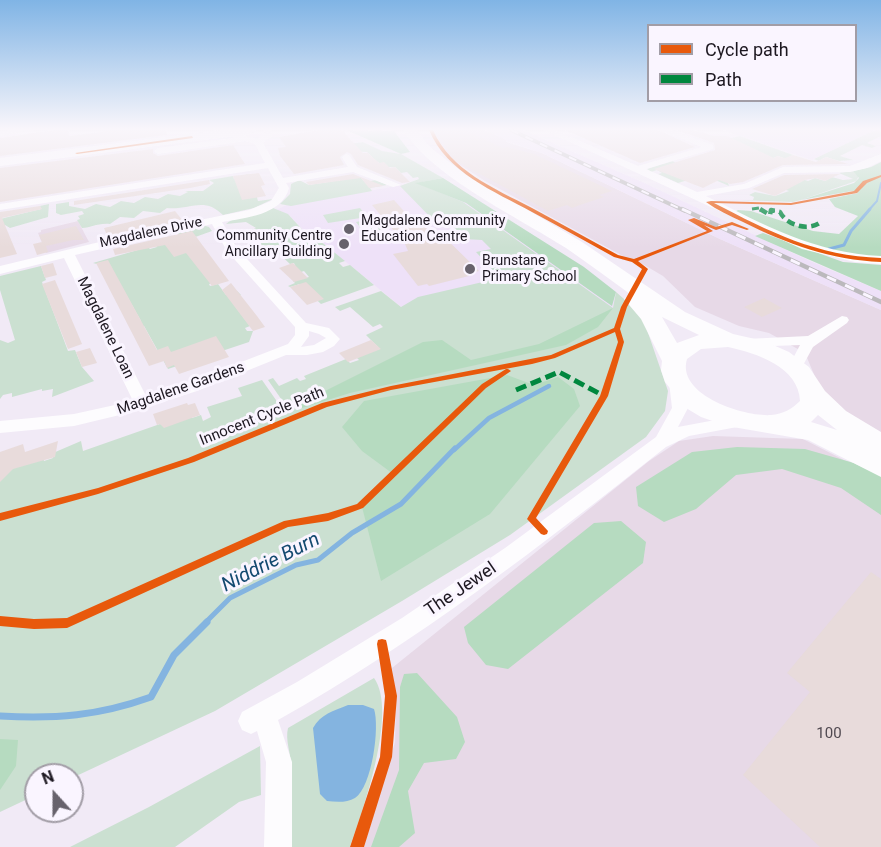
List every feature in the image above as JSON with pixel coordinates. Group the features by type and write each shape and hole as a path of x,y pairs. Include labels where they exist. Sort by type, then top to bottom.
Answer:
{"main road":[{"path":"437,170 574,255 633,297 655,323 684,391 703,406 742,421 816,433 881,466"},
{"path":"450,170 575,246 677,317 737,341 773,351 796,366 807,378 814,401 807,413 786,422 771,424"},
{"path":"675,371 681,350 694,343 737,341"},
{"path":"814,395 837,418 881,445"}],"street":[{"path":"0,207 242,170"},
{"path":"274,170 280,181 351,170"},
{"path":"355,170 396,185"},
{"path":"638,170 812,249 840,257 881,260"},
{"path":"696,195 746,186 783,170 815,170"},
{"name":"Magdalene Drive","path":"0,270 252,213 275,202 284,192 280,181"},
{"path":"215,220 231,249 302,326 299,340 289,351"},
{"name":"Magdalene Loan","path":"68,253 142,404"},
{"path":"796,366 801,350 810,340 842,320"},
{"name":"Magdalene Gardens","path":"0,427 89,417 142,404 289,351 315,349 327,345 333,339 330,333 324,330 302,326"},
{"path":"737,341 810,340"},
{"name":"The Jewel","path":"661,442 680,408 675,371"},
{"name":"The Jewel","path":"278,847 279,762 257,717 381,644 469,586 661,442 685,431 742,421"}],"shaded area":[{"path":"467,170 576,170 720,239 881,310 881,433 837,407 818,384 805,353 769,333 739,326 695,307 663,276"},
{"path":"576,170 614,170 812,262 881,291 881,310 720,239"},
{"name":"Brunstane Primary School","path":"443,178 588,270 616,292 613,308 442,340 314,236 310,237 288,214 276,210 286,205"},
{"path":"78,221 89,242 46,253 38,233 41,230"},
{"path":"713,436 803,439 881,479 881,847 364,847 395,742 396,699 392,668 649,461 679,441"}],"green space":[{"path":"398,170 428,170 443,178 417,183 463,202 613,308 616,292 631,305 644,321 668,391 665,411 646,437 510,535 215,711 84,772 84,763 24,763 24,801 0,812 0,476 9,459 43,456 44,461 53,458 53,453 81,441 83,451 160,424 164,425 190,414 192,418 201,415 203,421 211,417 207,407 242,396 238,388 262,380 283,410 288,409 268,380 273,378 279,386 297,378 300,381 306,379 304,376 346,359 350,363 359,360 355,356 378,347 366,335 383,327 380,324 373,327 350,307 340,311 335,307 381,291 401,307 418,297 500,278 476,252 491,249 482,240 464,239 451,225 437,224 400,186 419,179 418,177 413,178 407,172 401,173"},
{"path":"648,170 752,170 728,183 729,186 704,175 678,183 658,174 662,173 657,170 651,172"},
{"path":"881,170 881,256 843,254 824,249 788,236 735,212 738,210 751,211 813,231 839,234 858,216 835,207 829,199 858,193 852,191 801,200 854,183 859,178 853,171"},
{"path":"853,171 859,176 856,181 801,200 793,202 740,200 753,200 754,197 749,195 755,192 775,196 789,191 774,186 801,182 802,179 808,181 815,178 825,181 832,177 843,180 853,179 839,173"},
{"path":"250,174 258,201 273,199 254,208 223,215 210,206 197,205 167,208 160,213 143,211 134,218 120,217 110,224 82,228 77,220 80,219 78,216 84,214 82,211 61,215 56,213 56,204 69,202 69,206 85,209 96,204 110,207 121,201 134,203 145,197 158,199 168,194 180,196 188,192 185,191 203,191 214,183 209,180 233,176 234,179"},
{"path":"360,177 365,182 376,180 387,185 370,188 372,191 291,206 280,204 290,194 291,184 299,180 309,185"},
{"path":"443,178 584,267 616,292 612,306 466,203 415,183"},
{"path":"49,204 48,217 10,228 5,225 0,226 0,219 41,209 40,206"},
{"path":"273,208 288,214 309,237 314,236 345,261 339,263 343,267 350,265 374,285 321,304 300,284 288,286 295,283 293,281 309,277 304,271 298,273 294,263 290,264 274,249 264,252 261,249 264,248 247,232 256,228 246,222 226,224 236,218"},
{"path":"360,208 367,217 328,223 323,215"},
{"path":"376,218 392,238 370,240 356,222"},
{"path":"202,225 209,227 212,231 187,240 216,282 209,284 210,286 218,284 226,295 237,291 241,295 230,299 250,326 245,328 247,331 253,331 249,342 168,369 144,326 131,330 141,321 124,291 97,264 93,263 148,247 150,249 157,247 156,245 180,238 175,230"},
{"path":"763,233 843,262 881,265 881,291 755,236"},
{"path":"41,266 46,280 42,282 68,351 75,350 82,367 94,381 52,397 53,389 42,391 42,389 12,397 12,393 3,395 0,399 0,340 8,343 15,340 0,290 0,276"},
{"path":"613,308 598,327 566,345 350,393 302,408 299,404 423,342 442,340 471,360 539,344"},
{"path":"507,375 534,385 558,377 574,389 580,406 490,514 381,581 362,507 396,476 362,451 342,427 364,401"},
{"path":"737,447 805,449 854,463 881,476 881,515 841,488 782,469 736,475 696,509 664,522 638,506 636,487 692,452"},
{"path":"621,521 646,542 643,563 508,669 486,665 468,643 464,627 594,523"},
{"path":"417,673 457,717 465,742 456,759 424,763 408,791 415,833 399,847 371,847 399,770 400,687 404,674"},
{"path":"374,678 380,693 382,713 380,736 370,786 350,847 287,847 291,776 288,728"},
{"path":"0,739 18,740 16,766 0,790"},
{"path":"260,746 261,795 239,802 175,847 70,847 149,807"}],"water":[{"path":"348,705 363,705 374,709 376,729 370,770 361,792 355,798 338,802 327,801 320,794 313,728 324,716"}],"building":[{"path":"0,170 209,170 0,202"},
{"path":"291,170 319,170 294,174"},
{"path":"369,170 398,170 410,182 402,183"},
{"path":"472,170 567,170 612,191 599,195 604,197 572,208 567,205 548,211"},
{"path":"655,170 772,170 743,182 730,184 719,180 703,188"},
{"path":"259,173 265,185 261,186 266,196 242,200 233,176"},
{"path":"353,174 384,186 369,188 361,178 309,185 306,182"},
{"path":"840,174 825,181 816,178 805,180 775,196 752,189 784,175"},
{"path":"209,180 210,184 190,188 74,205 74,201"},
{"path":"394,200 410,218 416,216 427,229 435,228 479,271 471,273 473,275 429,286 427,284 418,286 393,254 408,251 405,244 372,205"},
{"path":"40,206 42,209 2,218 17,254 0,258 0,212"},
{"path":"175,211 183,221 108,238 104,228"},
{"path":"76,226 84,240 46,246 48,252 37,255 33,244 42,242 39,235"},
{"path":"192,231 229,281 212,286 186,253 174,257 165,245 115,255 113,249"},
{"path":"108,260 157,350 168,346 171,352 216,336 229,357 179,374 174,365 167,368 164,361 149,366 96,263"},
{"path":"53,263 57,275 45,278 41,266"},
{"path":"293,263 308,278 294,282 279,268"},
{"path":"55,280 82,344 68,349 42,284"},
{"path":"306,282 324,299 307,305 290,287"},
{"path":"231,283 265,327 253,331 222,290"},
{"path":"764,298 782,308 762,317 744,307"},
{"path":"371,340 381,349 348,362 339,353"},
{"path":"90,348 97,363 82,367 76,352"},
{"path":"187,403 188,405 195,403 200,415 164,428 160,424 157,425 153,414"},
{"path":"58,441 55,457 13,469 0,482 0,452 23,444 25,452"},
{"path":"871,572 881,579 881,847 820,847 743,775 810,692 787,673"}],"waterway":[{"path":"868,211 877,201 881,183"},
{"path":"829,249 844,245 851,231 870,209"},
{"name":"Niddrie Burn","path":"454,450 489,418 549,386"},
{"name":"Niddrie Burn","path":"205,623 230,598 296,565 318,560 352,533 401,504 455,448"},
{"name":"Niddrie Burn","path":"0,716 77,715 151,697 174,655 207,622"}],"railway":[{"path":"596,170 685,211"},
{"path":"682,209 881,302"}],"marked path":[{"path":"752,209 759,208 763,213 770,215 771,210 780,212 783,218 803,227 813,227 822,221"},
{"path":"516,390 559,372 604,396"}],"cycle path":[{"name":"Innocent Cycle Path","path":"0,517 98,491 191,460 325,405 391,388 553,357 617,329 624,307 645,269 634,261 616,256 471,177 462,170"},
{"path":"711,202 791,204 855,192 865,182 881,176"},
{"path":"708,202 770,233 814,250 836,256 881,260"},
{"path":"711,231 690,220 694,219 716,229 732,223 747,229"},
{"path":"634,261 711,231"},
{"path":"544,531 531,519 604,396 621,342 617,329"},
{"path":"0,621 34,624 67,623 287,524 328,517 360,506 484,386 508,371"},
{"path":"357,847 386,757 391,696 382,644"}],"place":[{"name":"Magdalene Community Education Centre","path":"349,229"},
{"name":"Community Centre Ancillary Building","path":"344,244"},
{"name":"Brunstane Primary School","path":"470,269"}]}
